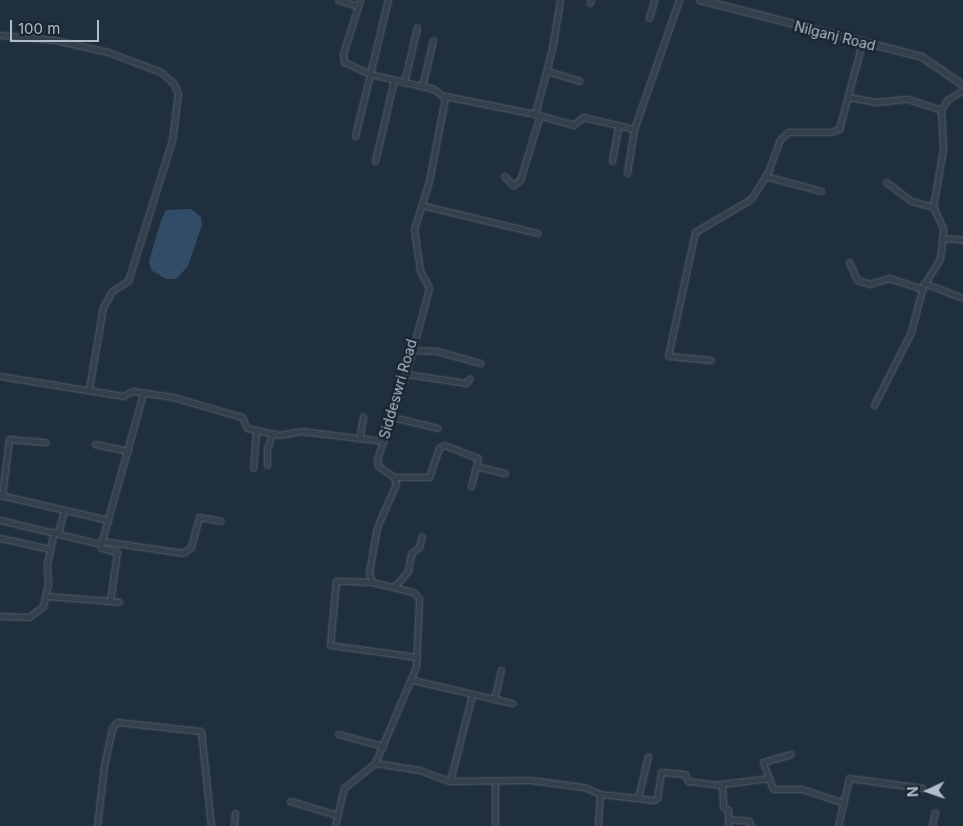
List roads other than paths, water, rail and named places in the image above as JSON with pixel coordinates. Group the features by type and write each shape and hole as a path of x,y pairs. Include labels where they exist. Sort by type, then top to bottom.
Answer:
{"street":[{"path":"338,0 359,3 343,58 348,66 370,74 422,87 445,96 538,114 572,125 581,117 634,129"},
{"path":"356,136 388,0"},
{"path":"504,176 512,184 520,180 538,114 560,0"},
{"path":"649,18 654,0"},
{"path":"627,173 634,129 679,0"},
{"name":"Nilganj Road","path":"700,0 922,57 963,86"},
{"path":"404,83 417,26"},
{"path":"0,35 54,40 108,52 161,72 174,84 178,94 172,140 128,281 112,291 103,307 89,389"},
{"path":"422,87 433,40"},
{"path":"711,360 668,356 694,235 751,199 765,176 782,136 794,130 836,131 842,125 862,43"},
{"path":"547,71 580,81"},
{"path":"374,161 394,80"},
{"path":"874,405 911,332 923,286 940,259 942,228 933,207 943,149 941,110 947,100 963,90"},
{"name":"Siddeswri Road","path":"394,477 380,469 376,463 406,374 409,350 429,288 420,270 413,236 445,96"},
{"path":"848,97 877,102 906,99 941,110"},
{"path":"612,161 618,126"},
{"path":"765,176 821,191"},
{"path":"886,182 911,201 933,207"},
{"path":"421,205 538,234"},
{"path":"942,238 963,240"},
{"path":"849,262 856,280 870,284 889,278 962,297"},
{"path":"409,350 437,351 480,363"},
{"path":"406,374 466,383 470,378"},
{"path":"0,376 123,396 133,391 173,397 242,417 246,428 272,434 285,436 301,431 383,440"},
{"path":"110,601 117,552 102,548 101,542 143,394"},
{"path":"360,436 363,416"},
{"path":"392,417 438,428"},
{"path":"253,468 256,430"},
{"path":"267,465 267,449 272,434"},
{"path":"46,442 9,439 1,495 108,520"},
{"path":"95,444 128,451"},
{"path":"372,582 369,572 374,538 382,512 396,487 394,477 429,477 442,445 477,457 472,486"},
{"path":"476,466 505,473"},
{"path":"0,616 29,617 40,610 47,596 46,568 50,549 64,511"},
{"path":"0,520 101,542 183,553 191,546 200,517 221,521"},
{"path":"395,586 408,571 411,554 419,547 422,536"},
{"path":"0,538 50,549"},
{"path":"337,825 337,816 346,786 375,763 413,680 418,658 419,598 413,592 395,586 372,582 336,581 330,645 418,658"},
{"path":"47,596 120,602"},
{"path":"494,700 501,670"},
{"path":"413,680 512,704"},
{"path":"450,781 472,695"},
{"path":"97,826 104,766 112,728 117,722 201,731 211,826"},
{"path":"338,734 383,746"},
{"path":"791,754 764,762 774,790 800,788 844,803"},
{"path":"638,798 648,756"},
{"path":"375,763 419,770 450,781 530,780 579,786 600,794 656,800 661,772 685,774 688,781 721,784 770,778"},
{"path":"838,826 849,778 922,788"},
{"path":"495,824 496,781"},
{"path":"721,784 723,808 728,809 728,826"},
{"path":"598,826 600,794"},
{"path":"290,801 337,816"},
{"path":"932,826 935,812"},
{"path":"234,826 235,813"},
{"path":"728,820 749,822 750,826"}],"water":[{"path":"191,209 201,217 202,225 188,266 176,279 166,279 151,270 149,261 161,221 166,210"}]}
